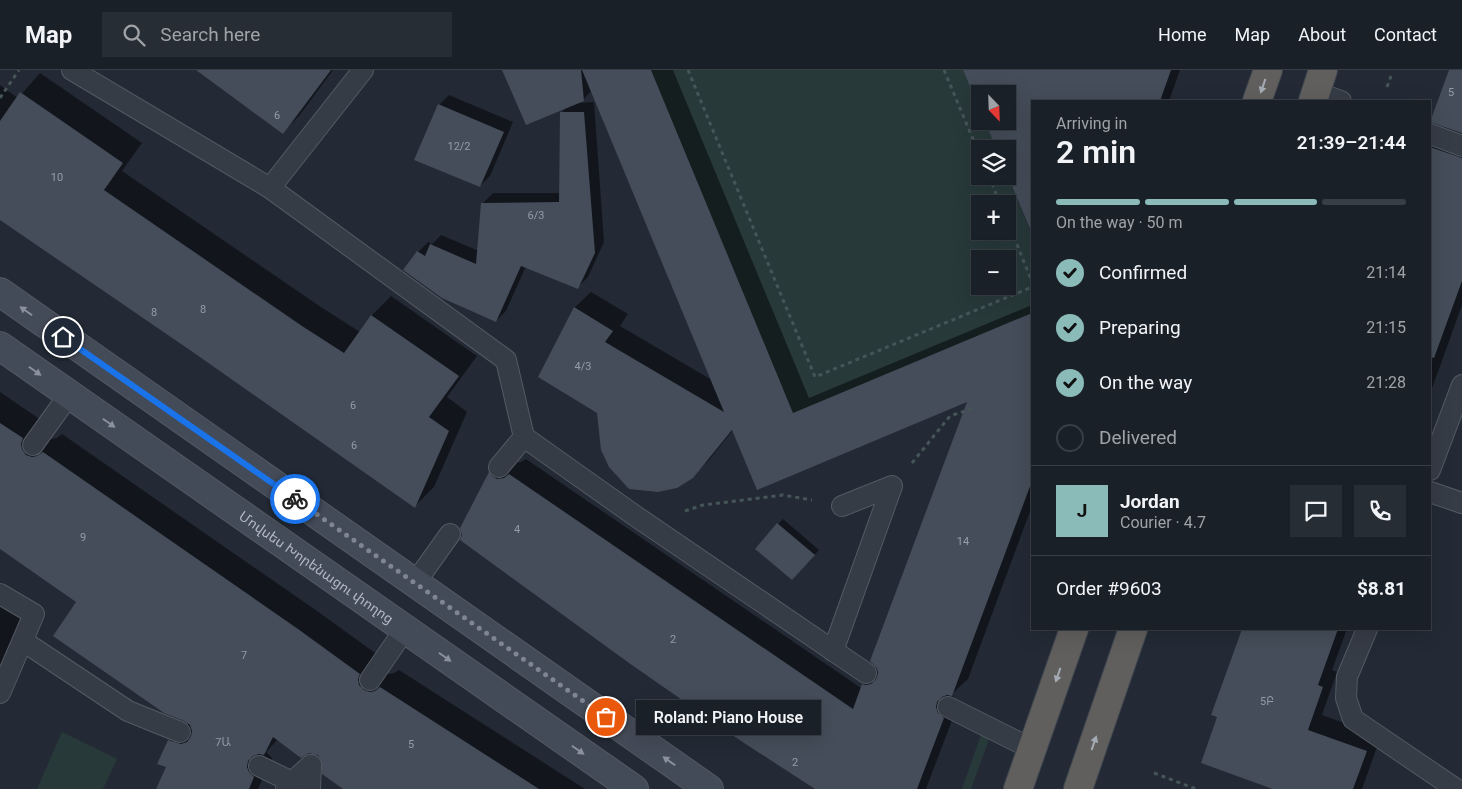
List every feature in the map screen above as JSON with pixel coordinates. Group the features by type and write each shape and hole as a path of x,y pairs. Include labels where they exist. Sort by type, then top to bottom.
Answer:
{"highway":[{"path":"1257,100 1268,70"},
{"path":"1018,789 1074,630"},
{"path":"1078,789 1133,630"}],"main road":[{"path":"0,292 709,789"},
{"name":"Մովսես Խորենացու փողոց","path":"0,346 634,789"},
{"path":"405,629 423,589"}],"lane":[{"path":"72,70 270,188 506,360 524,437 647,524 866,673"},
{"path":"270,188 364,70"},
{"path":"1431,134 1462,146"},
{"path":"1431,467 1462,386"},
{"path":"33,445 69,395"},
{"path":"498,467 524,437"},
{"path":"842,506 892,486"},
{"path":"833,651 892,486"},
{"path":"1431,492 1462,503"},
{"path":"423,589 450,534"},
{"path":"0,594 34,614 0,693"},
{"path":"370,680 405,629"},
{"path":"1367,630 1347,677 1346,698 1353,719 1456,789"},
{"path":"23,641 128,711 180,732"},
{"path":"948,707 1032,749"},
{"path":"259,766 289,785 311,766 310,789"}],"path":[{"path":"0,98 19,70"},
{"path":"688,70 815,377 1031,287"},
{"path":"944,70 973,140"},
{"path":"1387,86 1391,76"},
{"path":"1015,240 1031,280"},
{"path":"892,486 950,416 974,408"},
{"path":"647,524 703,505 783,494 842,506"},
{"path":"1154,774 1196,789"}],"shaded area":[{"path":"651,70 963,70 971,89 971,130 989,130 992,140 971,140 971,185 1012,185 1016,195 971,195 971,240 1016,240 1016,196 1031,234 1031,313 793,413"},
{"path":"62,732 117,759 103,789 37,789"},
{"path":"982,732 989,739 971,789 962,789"}],"building":[{"path":"196,70 331,70 283,134"},
{"path":"502,70 581,70 584,101 526,125"},
{"path":"582,70 651,70 793,413 1031,313 1031,484 952,696 942,697 937,702 938,713 944,718 917,789 815,789 741,741 629,663 460,540 462,535 460,528 489,472 497,479 504,478 509,474 853,709 862,684 871,684 876,679 877,668 870,661 967,402 757,490 732,430 693,478 677,488 658,492 629,489 609,467 601,450 597,413 538,377 574,307 613,331 605,342 724,412"},
{"path":"963,70 1171,70 1160,100 1031,100 1031,232 1012,185 1016,185 1016,140 992,140 989,130 1016,130 1016,85 971,85 971,89"},
{"path":"1449,70 1462,70 1462,133 1431,122"},
{"path":"20,92 123,163 104,190 302,326 344,353 371,315 459,376 429,417 449,431 415,508 0,220 0,121"},
{"path":"438,104 504,132 480,187 414,160"},
{"path":"560,112 584,112 595,253 578,289 521,266 496,322 442,298 403,270 417,251 425,256 430,244 476,264 481,203 559,202"},
{"path":"1431,147 1462,158 1462,281 1434,358 1431,357"},
{"path":"0,423 23,438 21,444 26,455 32,457 43,452 360,674 358,679 359,685 364,690 370,692 380,687 539,789 343,789 322,774 322,762 318,755 309,753 301,758 273,737 264,755 253,756 248,761 247,767 254,777 249,789 156,789 166,767 157,764 168,740 181,744 187,742 192,731 190,725 164,713 53,636 76,602 0,549"},
{"path":"777,523 815,555 792,580 755,549"},
{"path":"1242,630 1338,630 1318,685 1323,687 1308,730 1367,751 1353,789 1273,789 1201,763 1217,717 1211,715"}],"way so far":[{"path":"295,499 606,717"}],"place":[{"name":"Roland: Piano House","path":"606,717"}],"route":[{"path":"63,337 295,499"}]}
